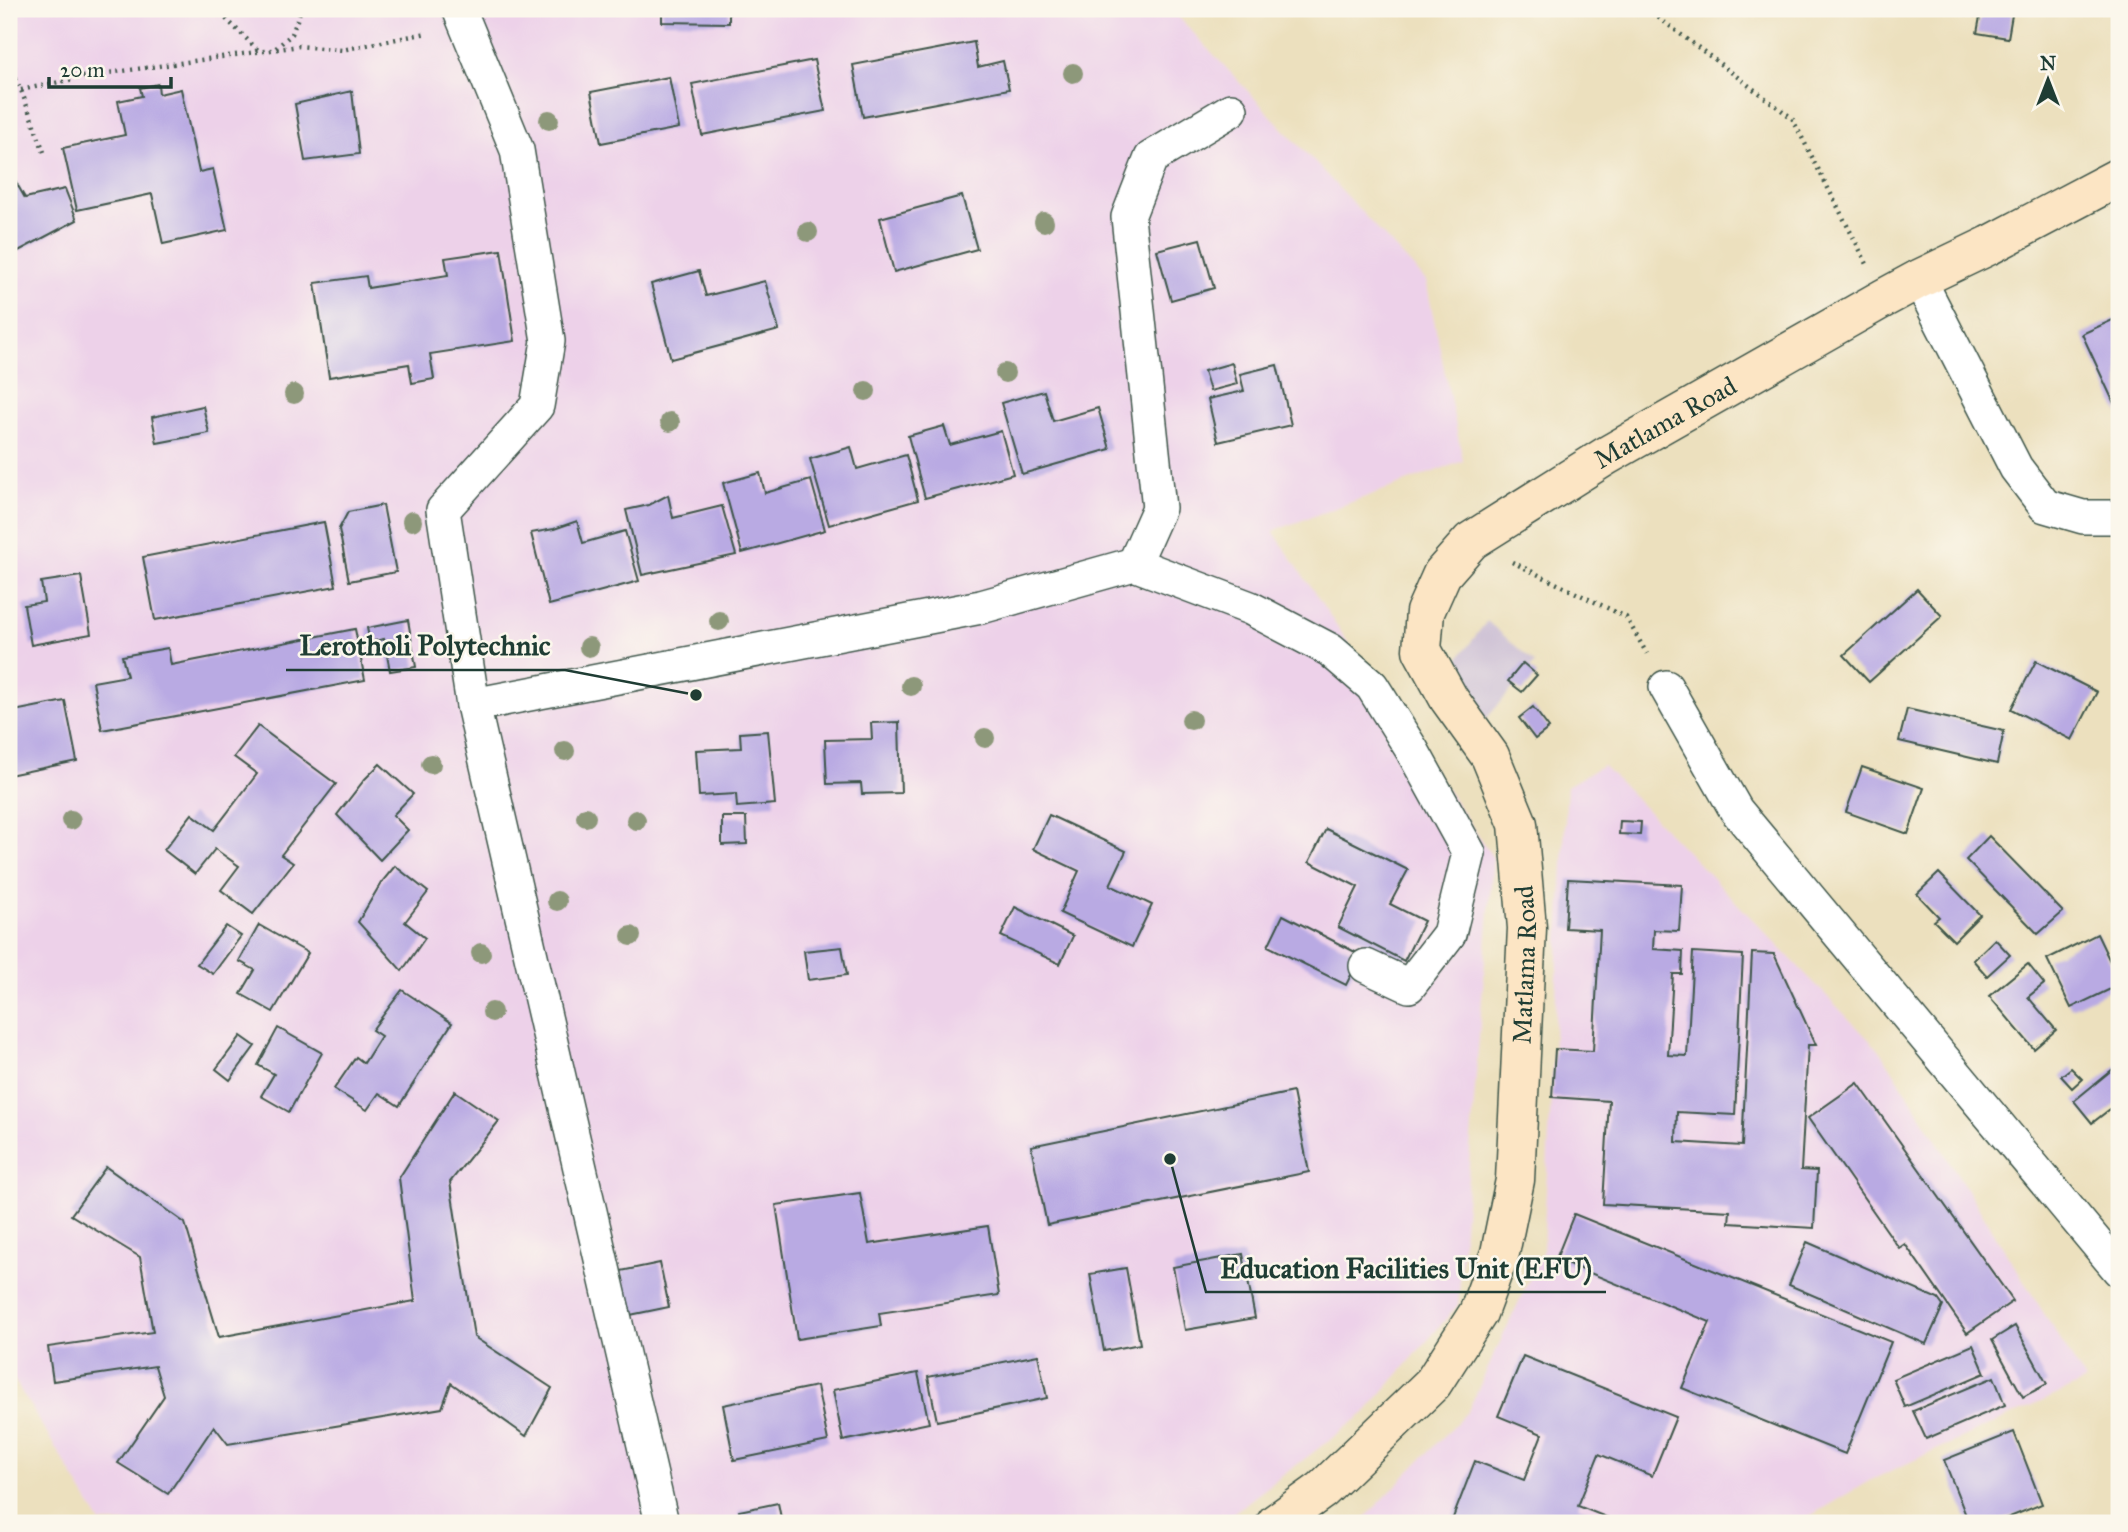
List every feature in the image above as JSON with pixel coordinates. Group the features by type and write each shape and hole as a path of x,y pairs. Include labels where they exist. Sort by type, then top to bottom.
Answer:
{"street":[{"path":"463,17 517,150 548,341 537,406 443,510 472,705 662,1523"},
{"path":"1134,564 1159,508 1128,217 1151,158 1231,110"},
{"name":"Matlama Road","path":"1276,1523 1322,1490 1433,1383 1478,1313 1500,1253 1515,1180 1527,928 1518,824 1490,756 1449,699 1422,650 1425,612 1442,574 1471,541 1606,456 1884,298 2119,177"},
{"path":"1919,279 2016,468 2045,506 2083,517 2119,517"},
{"path":"472,705 981,607 1134,564 1250,608 1329,650 1372,686 1412,750 1469,853 1449,934 1409,986 1366,966"},
{"path":"1666,687 1736,810 2119,1270"}],"path":[{"path":"215,9 260,52"},
{"path":"274,50 292,34 301,9"},
{"path":"1647,9 1792,118 1884,298"},
{"path":"20,90 88,76 299,46 342,50 463,17"},
{"path":"9,66 44,152"},
{"path":"1471,541 1626,617 1666,687"}],"shaded area":[{"path":"9,9 1171,9 1426,281 1463,461 1273,531 1493,858 1458,1305 1365,1413 1220,1523 101,1523 9,1371"},
{"path":"1487,621 1535,663 1485,720 1446,675"},
{"path":"1603,765 1882,1053 2086,1381 1869,1481 1798,1523 1360,1523 1468,1411 1543,1250 1567,786"}],"building":[{"path":"662,9 729,9 729,23 662,22"},
{"path":"1959,9 2013,9 2008,38 1977,33 1980,17 1958,14"},
{"path":"974,42 978,67 1003,61 1009,89 863,117 853,65"},
{"path":"814,60 825,111 702,135 692,84"},
{"path":"669,77 679,128 601,143 591,92"},
{"path":"158,84 159,94 181,89 199,172 213,169 227,230 163,244 152,194 77,210 63,148 125,135 118,101 142,96 140,88"},
{"path":"352,91 359,154 305,161 295,104"},
{"path":"9,170 25,198 65,189 77,220 9,256"},
{"path":"962,196 977,249 894,272 880,218"},
{"path":"1200,239 1214,288 1171,300 1157,250"},
{"path":"501,250 515,341 430,354 434,379 412,383 409,364 329,377 315,283 366,276 368,288 448,275 445,258"},
{"path":"699,271 706,296 765,281 779,330 671,359 651,284"},
{"path":"2119,317 2119,414 2082,334"},
{"path":"1232,363 1237,384 1210,391 1204,371"},
{"path":"1277,365 1291,425 1218,442 1208,399 1244,391 1240,374"},
{"path":"1044,391 1053,421 1098,408 1110,449 1022,474 1001,403"},
{"path":"203,406 209,433 157,443 152,417"},
{"path":"944,426 950,445 1001,431 1013,474 925,498 908,436"},
{"path":"851,447 857,469 906,455 918,500 829,525 810,459"},
{"path":"760,473 765,493 811,480 825,530 742,553 723,483"},
{"path":"668,495 673,518 722,506 736,555 642,575 626,510 649,505"},
{"path":"383,505 396,572 349,581 339,529 348,512"},
{"path":"577,521 583,543 625,531 639,581 549,605 531,533"},
{"path":"324,522 336,586 155,620 143,557"},
{"path":"81,576 91,634 31,645 24,605 44,602 41,582"},
{"path":"1917,589 1942,616 1869,682 1844,655"},
{"path":"408,620 416,667 390,671 384,639 370,642 367,628"},
{"path":"355,629 365,680 102,730 93,682 127,676 122,656 168,648 171,665"},
{"path":"2036,661 2097,692 2072,740 2011,709"},
{"path":"1523,663 1537,675 1522,692 1508,681"},
{"path":"65,701 77,761 9,775 9,712"},
{"path":"1533,707 1549,728 1535,739 1519,718"},
{"path":"1907,709 2004,731 1997,764 1899,741"},
{"path":"899,722 901,793 862,794 861,783 827,784 825,740 872,739 871,723"},
{"path":"258,726 336,784 281,855 293,863 253,914 221,890 239,866 215,849 195,874 164,850 192,814 214,830 257,774 234,757"},
{"path":"768,731 775,804 737,807 736,794 699,796 696,750 741,748 740,733"},
{"path":"380,764 413,794 393,815 408,830 380,860 337,815"},
{"path":"1862,767 1924,788 1908,834 1846,812"},
{"path":"1049,815 1126,851 1110,885 1152,905 1132,947 1060,913 1079,871 1033,849"},
{"path":"722,817 746,817 747,844 722,845"},
{"path":"1620,821 1641,822 1640,835 1619,834"},
{"path":"1326,829 1408,870 1390,904 1424,921 1404,961 1338,927 1358,887 1309,862"},
{"path":"1989,836 2063,912 2038,934 1966,860"},
{"path":"395,866 428,892 405,922 425,938 402,971 358,922 381,883"},
{"path":"1939,873 1980,915 1954,941 1934,921 1939,917 1917,894"},
{"path":"1568,879 1682,885 1679,931 1654,930 1653,949 1683,951 1682,974 1673,974 1668,1055 1687,1056 1693,952 1743,955 1735,1115 1677,1112 1676,1142 1742,1146 1752,953 1774,954 1816,1045 1808,1045 1801,1170 1817,1171 1814,1228 1729,1223 1730,1211 1603,1204 1609,1101 1552,1097 1555,1049 1593,1051 1600,930 1565,928"},
{"path":"1015,907 1073,936 1060,964 1001,936"},
{"path":"1283,915 1361,955 1346,985 1268,946"},
{"path":"259,925 308,953 273,1012 241,994 255,970 239,961"},
{"path":"226,926 241,936 213,974 197,964"},
{"path":"2097,934 2119,985 2071,1008 2047,959"},
{"path":"1995,939 2010,955 1987,976 1973,960"},
{"path":"842,947 847,975 808,980 804,951"},
{"path":"2028,964 2044,984 2028,997 2056,1030 2034,1049 1989,996"},
{"path":"402,990 452,1023 399,1106 379,1093 367,1110 334,1089 356,1057 364,1063 381,1036 372,1030"},
{"path":"278,1028 322,1053 289,1112 261,1096 274,1074 258,1065"},
{"path":"241,1036 255,1046 230,1080 216,1069"},
{"path":"2119,1064 2119,1102 2092,1123 2074,1101"},
{"path":"2071,1068 2082,1079 2072,1088 2061,1076"},
{"path":"1858,1083 2013,1301 1967,1333 1905,1244 1899,1248 1808,1118"},
{"path":"455,1091 499,1121 450,1182 474,1337 552,1388 526,1436 451,1383 442,1408 228,1444 214,1426 168,1494 118,1463 164,1396 155,1366 53,1381 48,1347 153,1332 140,1257 71,1215 106,1167 185,1223 219,1337 415,1301 399,1178"},
{"path":"1293,1092 1309,1172 1047,1225 1031,1146"},
{"path":"860,1193 869,1244 988,1226 999,1295 879,1313 881,1326 797,1339 776,1205"},
{"path":"1574,1214 1891,1342 1845,1454 1682,1388 1710,1322 1556,1259"},
{"path":"1807,1242 1938,1299 1943,1306 1926,1344 1789,1285"},
{"path":"1243,1254 1255,1318 1185,1330 1173,1267"},
{"path":"660,1263 669,1307 630,1315 621,1271"},
{"path":"1126,1268 1140,1344 1104,1351 1090,1274"},
{"path":"2015,1326 2047,1384 2023,1397 1992,1340"},
{"path":"1973,1345 1985,1373 1905,1407 1893,1379"},
{"path":"1038,1355 1047,1398 937,1421 928,1377"},
{"path":"1523,1356 1676,1417 1652,1476 1599,1454 1578,1506 1621,1523 1451,1523 1475,1461 1524,1480 1542,1434 1498,1416"},
{"path":"918,1373 929,1423 843,1441 833,1390"},
{"path":"1994,1377 2005,1405 1926,1439 1913,1411"},
{"path":"817,1386 828,1441 734,1460 723,1405"},
{"path":"2014,1432 2042,1504 1995,1523 1969,1523 1944,1460"},
{"path":"778,1503 782,1523 741,1523 739,1511"}],"place":[{"name":"Lerotholi Polytechnic","path":"696,695"},
{"name":"Education Facilities Unit (EFU)","path":"1170,1159"}]}
